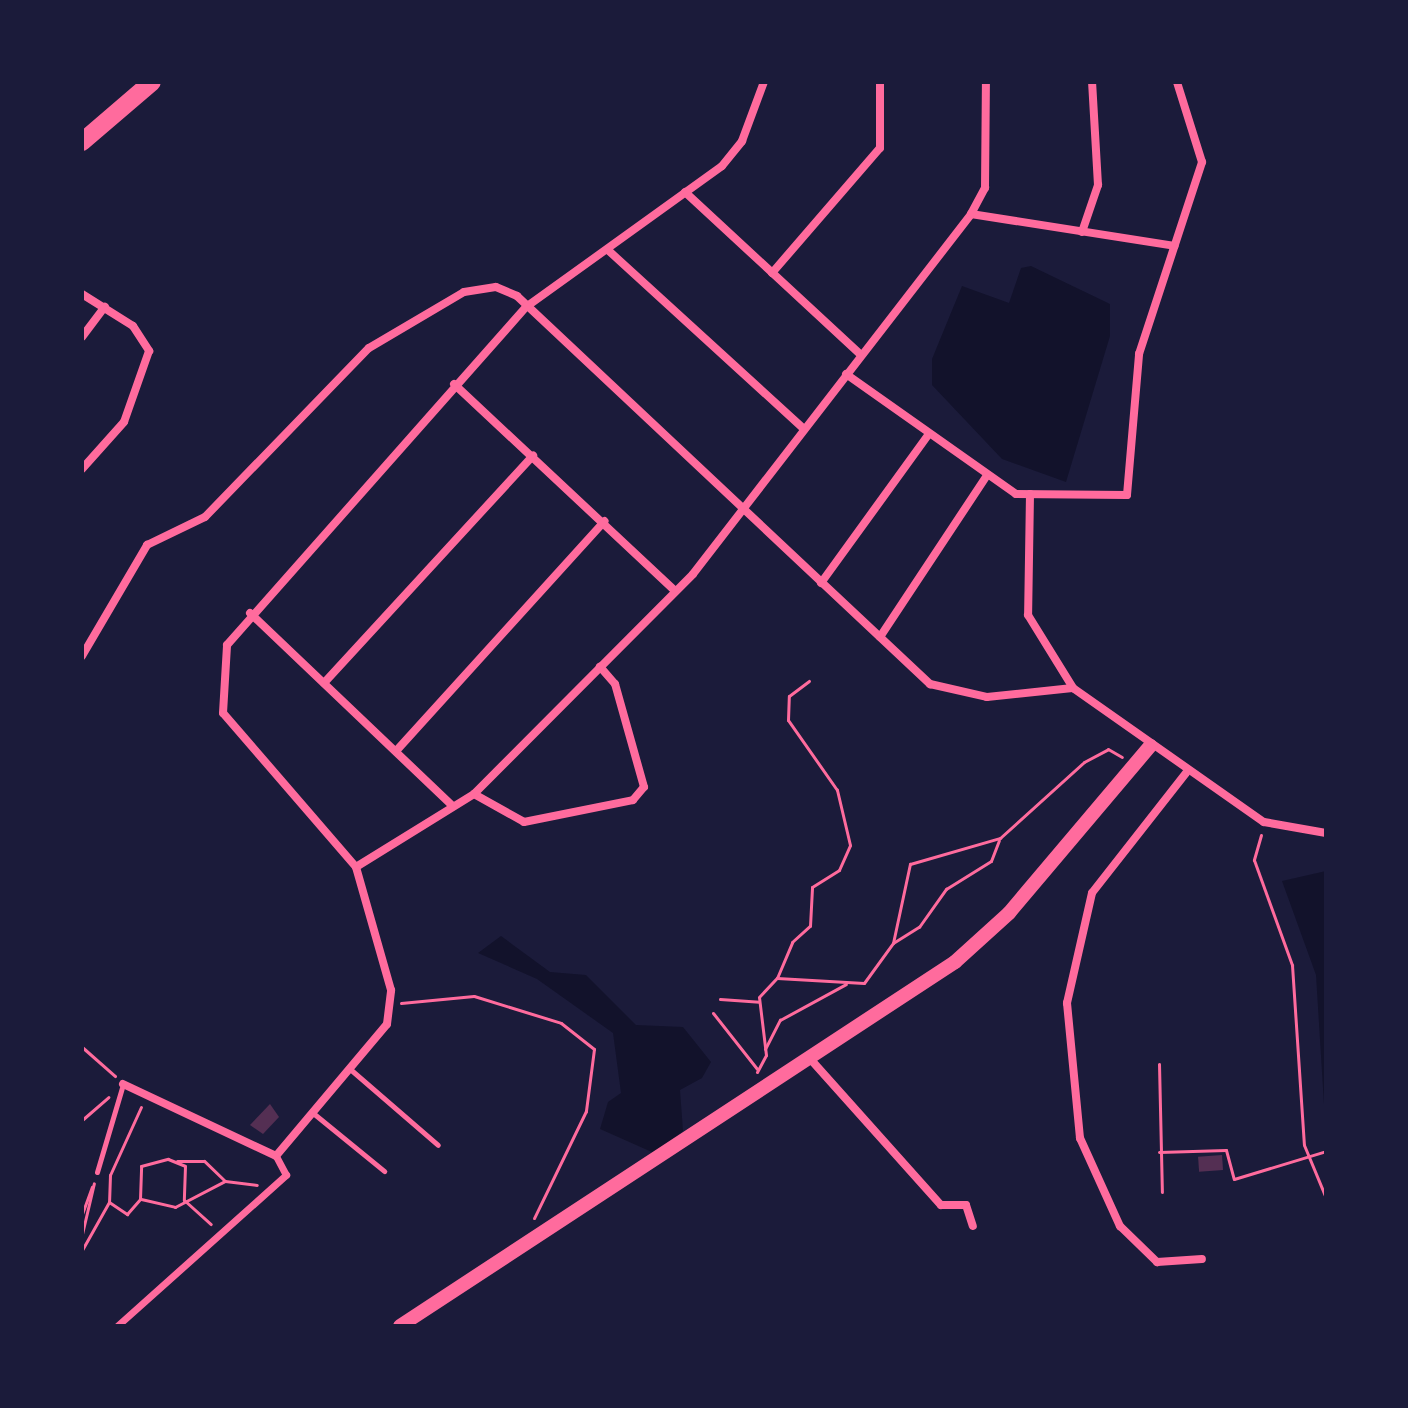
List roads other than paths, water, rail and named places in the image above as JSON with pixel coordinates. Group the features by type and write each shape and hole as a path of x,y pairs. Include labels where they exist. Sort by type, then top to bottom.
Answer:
{"highway":[{"path":"82,142 152,82"}],"street":[{"path":"276,1156 387,1024 394,1004 356,867 223,713 227,645 250,613 526,307 609,251 722,166 742,141 764,82"},
{"path":"772,273 880,148 880,82"},
{"path":"356,867 474,794 600,667 741,511 859,353 971,214 985,188 986,82"},
{"path":"1082,232 1098,185 1092,82"},
{"path":"846,374 986,477 1030,494 1127,495 1139,354 1202,162 1177,82"},
{"path":"685,192 859,353"},
{"path":"971,214 1175,246"},
{"path":"609,251 804,429"},
{"path":"82,656 147,545 205,517 369,348 464,292 496,287 526,307 741,511 930,684 959,696 1020,698 1073,688"},
{"path":"82,294 133,326 149,351 124,422 82,469"},
{"path":"82,337 105,307"},
{"path":"454,384 605,521 673,589"},
{"path":"821,583 928,435"},
{"path":"324,683 533,456"},
{"path":"880,637 986,477"},
{"path":"1030,494 1028,615 1073,688 1186,773 1264,822 1326,833"},
{"path":"397,750 605,521"},
{"path":"250,613 453,806"},
{"path":"474,794 524,822 633,800 644,787 615,684 600,667"},
{"path":"400,1326 760,1088 813,1062 955,962 1009,913 1150,746"},
{"path":"1186,773 1092,893 1067,1003 1080,1138 1120,1226 1134,1247 1157,1262 1202,1259"},
{"path":"813,1062 941,1205 966,1205 973,1226"},
{"path":"117,1326 268,1187 286,1175 276,1156 123,1084"}],"lane":[{"path":"350,1069 438,1145"},
{"path":"97,1172 123,1084"},
{"path":"312,1112 384,1171"}]}
